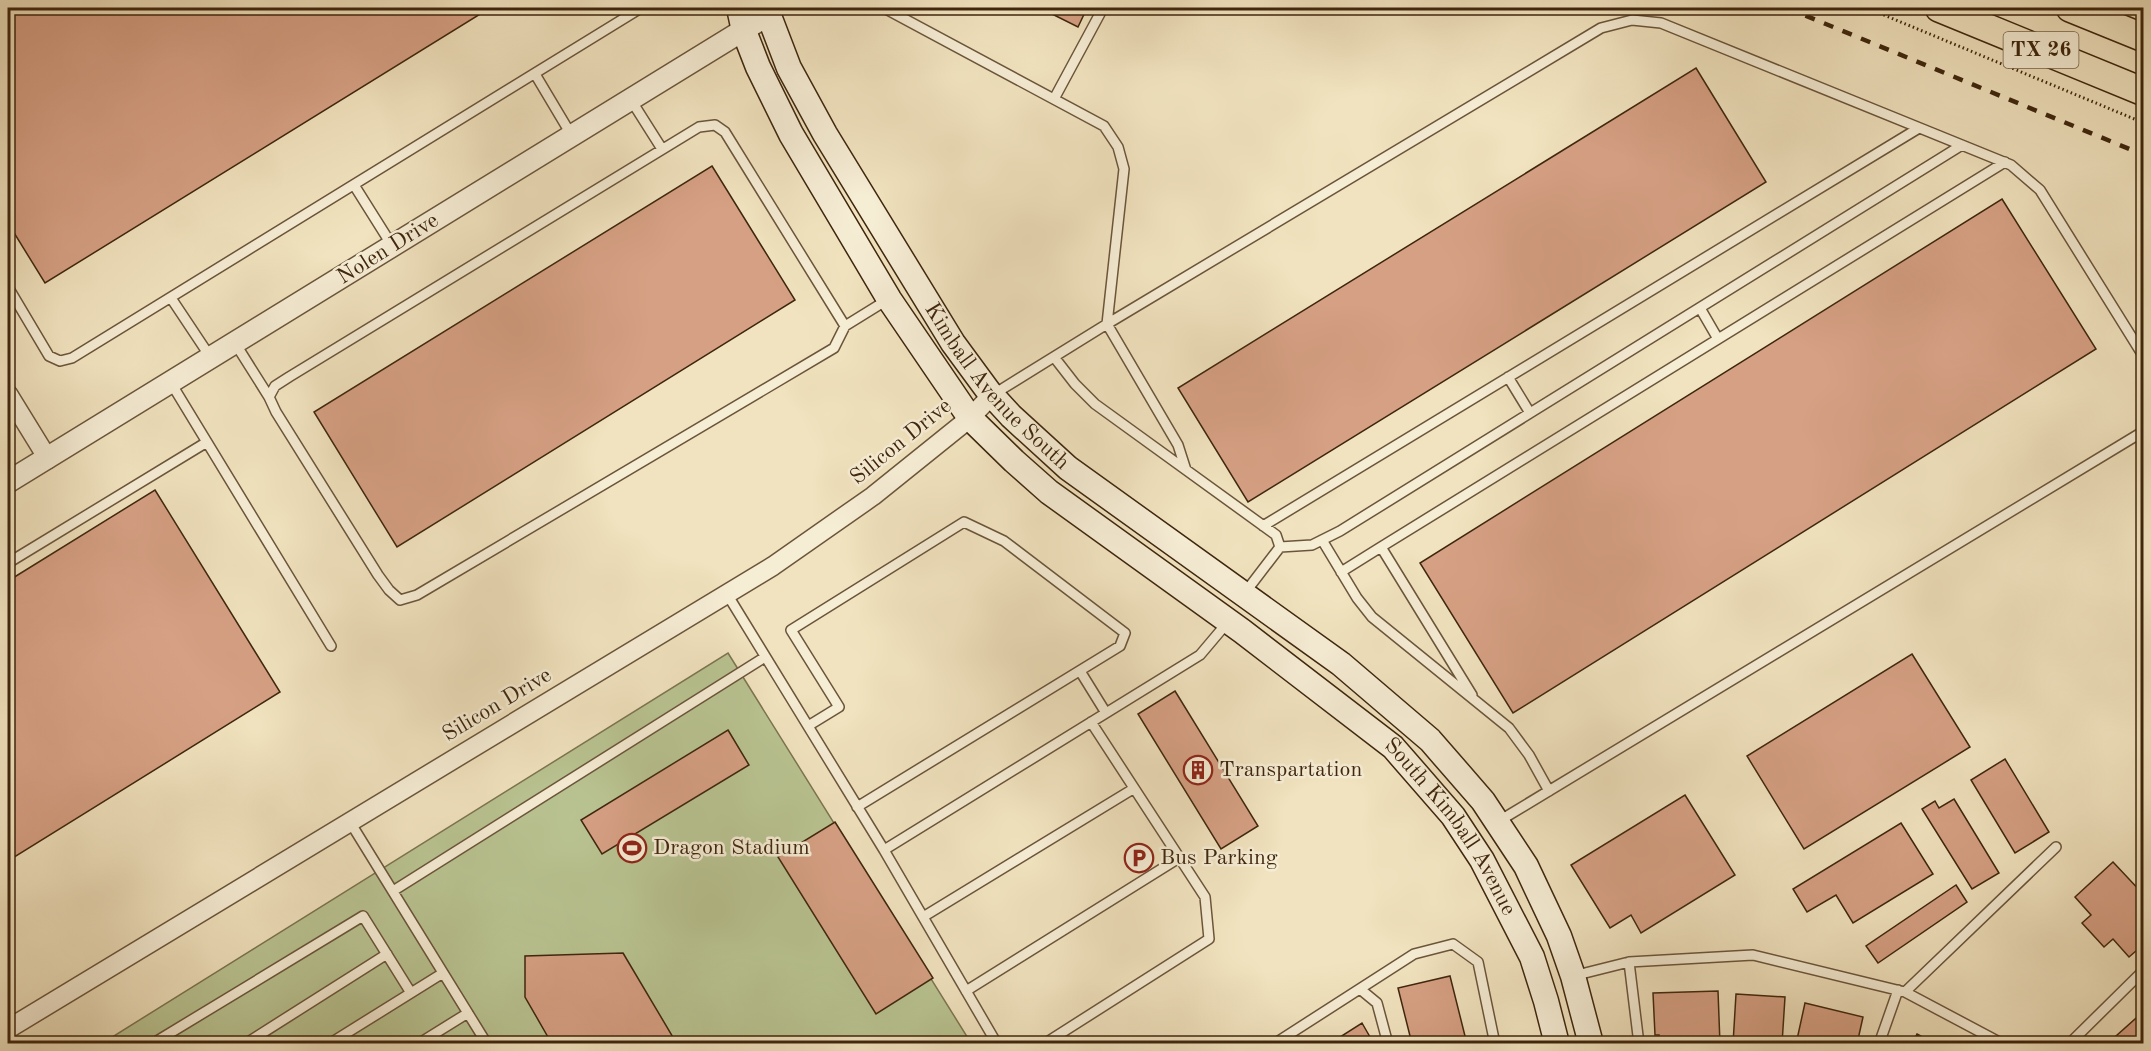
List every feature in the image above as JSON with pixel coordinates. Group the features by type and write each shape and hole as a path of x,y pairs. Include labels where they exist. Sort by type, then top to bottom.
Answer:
{"main road":[{"name":"TX 26","path":"1939,8 2144,92"},
{"name":"TX 26","path":"2070,8 2144,38"},
{"name":"Kimball Avenue South","path":"767,11 789,68 825,134 953,344 992,395 1034,438 1068,468 1341,664"},
{"name":"Kimball Avenue South","path":"741,19 770,93 791,134 889,299 970,418 1014,462 1049,492 1278,658"},
{"path":"1228,621 1244,594"},
{"name":"South Kimball Avenue","path":"1278,658 1393,747 1453,816 1482,860 1509,908 1532,957 1557,1044"},
{"name":"South Kimball Avenue","path":"1341,664 1430,740 1483,801 1526,866 1559,936 1573,976 1591,1044"},
{"path":"1469,840 1497,822"}],"street":[{"name":"Nolen Drive","path":"8,482 631,100 741,19 767,11"},
{"path":"8,394 48,459"},
{"name":"Silicon Drive","path":"8,1029 727,594 827,530 970,418 992,395"}],"lane":[{"path":"8,287 49,356 60,361 72,358 641,8"},
{"path":"884,8 1104,126 1118,147 1124,169 1107,324 1178,445 1186,470"},
{"path":"1054,99 1103,8"},
{"path":"992,395 1601,28 1632,20 1660,23 2011,165 2040,189 2144,357"},
{"path":"535,74 573,136"},
{"path":"631,100 662,149"},
{"path":"269,397 275,386 289,377 699,127 716,125 725,132 845,326"},
{"path":"1263,526 1919,128"},
{"path":"1244,594 1280,547 1312,545 1340,531 1962,145"},
{"path":"1341,572 2005,162"},
{"path":"354,185 393,247"},
{"path":"171,298 211,358"},
{"path":"235,344 378,575 400,600 417,595 834,348 845,326 889,299"},
{"path":"1700,308 1718,339"},
{"path":"1054,357 1075,384 1095,404 1276,535 1280,547"},
{"path":"1508,377 1530,413"},
{"path":"171,383 331,646"},
{"path":"1497,822 2144,431"},
{"path":"8,563 207,442"},
{"path":"808,726 839,707 791,630 964,522 1004,541 1125,633 1120,646 857,807"},
{"path":"1322,540 1357,598 1372,617 1509,728 1529,755 1549,790"},
{"path":"1381,547 1475,700"},
{"path":"727,594 884,850 997,1044"},
{"path":"884,850 1200,655 1228,621"},
{"path":"393,891 765,657"},
{"path":"1080,671 1106,713"},
{"path":"1044,1044 1209,939 1205,897 1091,722"},
{"path":"923,917 1133,789"},
{"path":"350,822 487,1044"},
{"path":"1879,1044 1902,991 2056,848"},
{"path":"966,991 1179,858"},
{"path":"152,1044 363,916 411,993"},
{"path":"1274,1044 1414,954 1453,944 1478,962 1495,1044"},
{"path":"245,1044 387,954"},
{"path":"1573,976 1629,962 1754,955 1902,991 2003,1044"},
{"path":"1629,962 1639,1044"},
{"path":"2069,1044 2144,970"},
{"path":"329,1044 443,973"},
{"path":"1360,989 1377,1003 1388,1044"},
{"path":"418,1044 468,1013"}],"path":[{"path":"1867,8 2144,123"}],"green space":[{"name":"Dragon Stadium","path":"728,653 971,1043 101,1044"}],"building":[{"path":"8,8 490,8 45,283 8,223"},
{"path":"1040,8 1087,8 1078,27"},
{"path":"1696,68 1766,182 1248,502 1178,388"},
{"path":"712,166 795,300 397,547 314,412"},
{"path":"2002,199 2096,349 1513,713 1420,563"},
{"path":"155,490 280,692 8,861 8,581"},
{"path":"1912,654 1970,747 1804,849 1747,756"},
{"name":"Transpartation","path":"1175,691 1258,826 1221,849 1138,714"},
{"path":"728,730 749,765 602,854 581,820"},
{"path":"2005,759 2049,832 2015,853 1971,780"},
{"path":"1685,795 1735,875 1641,933 1631,915 1610,928 1571,865"},
{"path":"1954,799 1999,873 1972,889 1922,809 1935,801 1939,808"},
{"path":"835,822 933,978 876,1014 778,857"},
{"path":"1901,823 1933,874 1853,923 1836,895 1807,912 1793,889"},
{"path":"2113,862 2144,895 2144,944 2129,957 2113,939 2104,947 2082,923 2091,915 2075,897"},
{"path":"1956,885 1967,902 1878,963 1866,946"},
{"path":"623,953 677,1044 552,1044 525,997 525,956"},
{"path":"1450,976 1467,1044 1412,1044 1398,988"},
{"path":"1718,991 1720,1044 1659,1044 1659,1035 1655,1035 1653,993"},
{"path":"1736,994 1785,997 1782,1044 1733,1044"},
{"path":"1805,1003 1863,1017 1857,1044 1796,1044"},
{"path":"2144,1011 2144,1044 2107,1044"},
{"path":"1362,1023 1374,1044 1329,1044"},
{"path":"1917,1034 1935,1044 1912,1044"}],"railway":[{"path":"1787,8 2144,155"}],"place":[{"name":"Transpartation","path":"1198,770"},
{"name":"Dragon Stadium","path":"632,848"},
{"name":"Bus Parking","path":"1139,858"}]}
